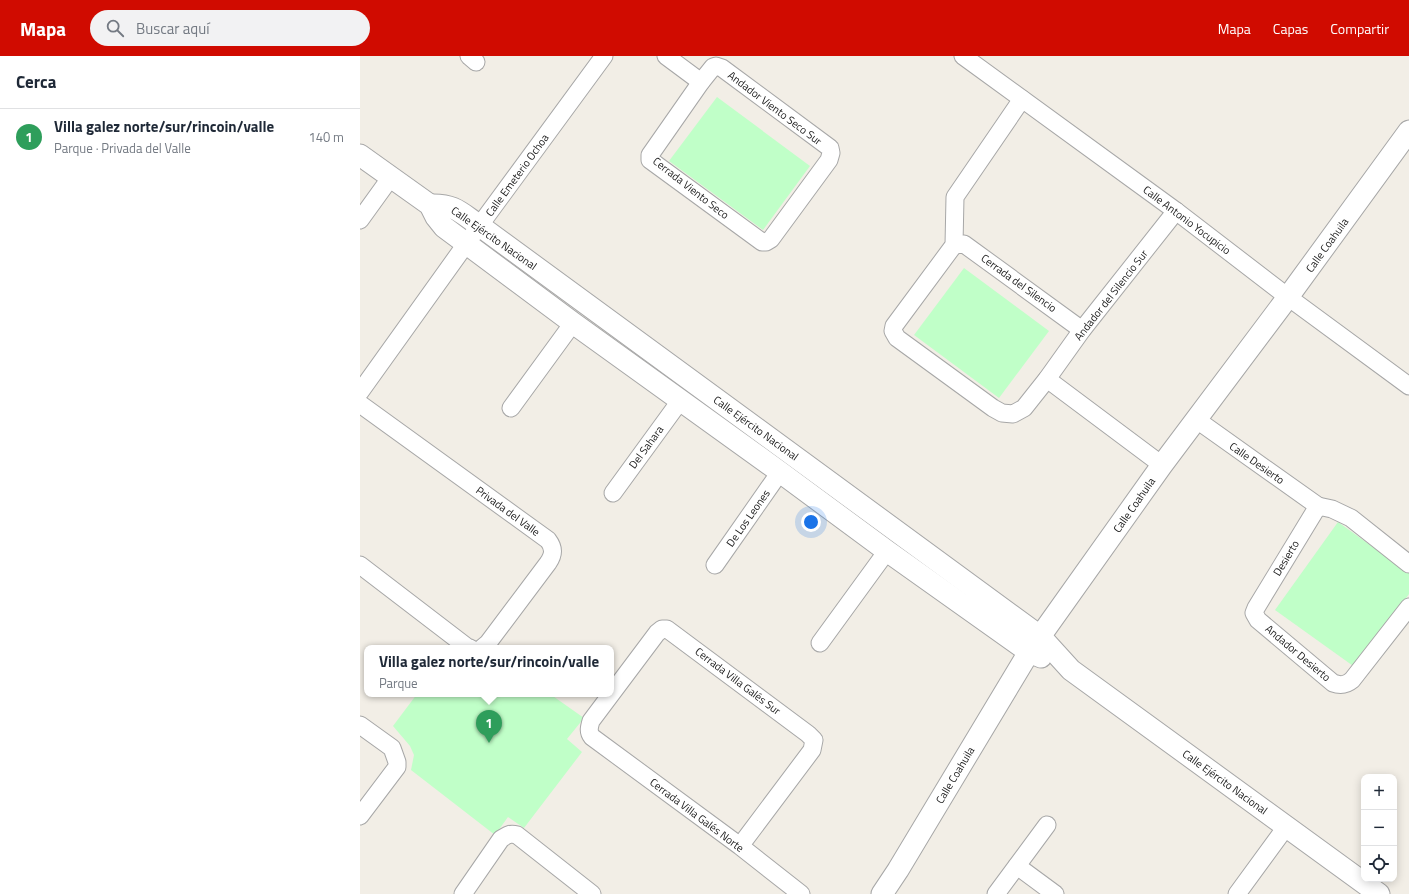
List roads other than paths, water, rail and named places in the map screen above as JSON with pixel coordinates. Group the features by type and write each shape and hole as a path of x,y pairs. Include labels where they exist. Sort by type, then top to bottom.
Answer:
{"street":[{"name":"Calle Emeterio Ochoa","path":"360,392 604,56"},
{"path":"666,56 701,82"},
{"name":"Calle Antonio Yocupicio","path":"963,56 1176,211 1288,297 1409,386"},
{"name":"Cerrada Viento Seco","path":"716,66 713,67 701,82 650,155 650,160 762,242 766,242"},
{"name":"Andador Viento Seco Sur","path":"716,66 722,68 830,148 831,153 829,160 771,239 766,242"},
{"path":"954,245 955,197 1022,99"},
{"name":"Calle Coahuila","path":"882,894 902,864 1035,645 1162,466 1409,131"},
{"name":"Calle Ejército Nacional","path":"360,155 430,204 439,222 572,323 780,472 887,551 1035,645"},
{"path":"360,220 391,177"},
{"name":"Calle Ejército Nacional","path":"430,204 447,205 454,208 480,226 1035,645 1379,894"},
{"name":"Andador del Silencio Sur","path":"954,245 894,326 893,331 897,338 993,408 1002,413 1013,414 1024,408 1082,330 1176,211"},
{"name":"Cerrada del Silencio","path":"954,245 964,244 1082,330"},
{"path":"511,408 572,323"},
{"path":"1047,379 1162,466"},
{"name":"Del Sahara","path":"613,493 680,401"},
{"name":"Privada del Valle","path":"360,404 548,540 552,545 552,558 486,645"},
{"name":"Calle Desierto","path":"1197,420 1320,506 1332,509 1351,518 1409,564"},
{"name":"De Los Leones","path":"715,565 780,472"},
{"name":"Desierto","path":"1255,615 1254,611 1320,506"},
{"path":"820,643 887,551"},
{"path":"360,565 464,645"},
{"name":"Andador Desierto","path":"1255,615 1258,620 1333,683 1341,686 1352,680 1409,607"},
{"name":"Cerrada Villa Galés Sur","path":"614,691 657,633 662,629 668,629 814,740 812,750 740,846"},
{"name":"Cerrada Villa Galés Sur","path":"592,737 589,733 591,722 610,697"},
{"path":"360,725 392,748 397,762 396,767 360,816"},
{"name":"Cerrada Villa Galés Norte","path":"592,737 740,846 801,894"},
{"path":"996,894 1047,825"},
{"path":"1237,894 1286,827"},
{"path":"463,894 501,839 512,834 517,835 592,894"},
{"path":"1017,866 1055,894"}],"place":[{"name":"Villa galez norte/sur/rincoin/valle","path":"489,743"}]}
